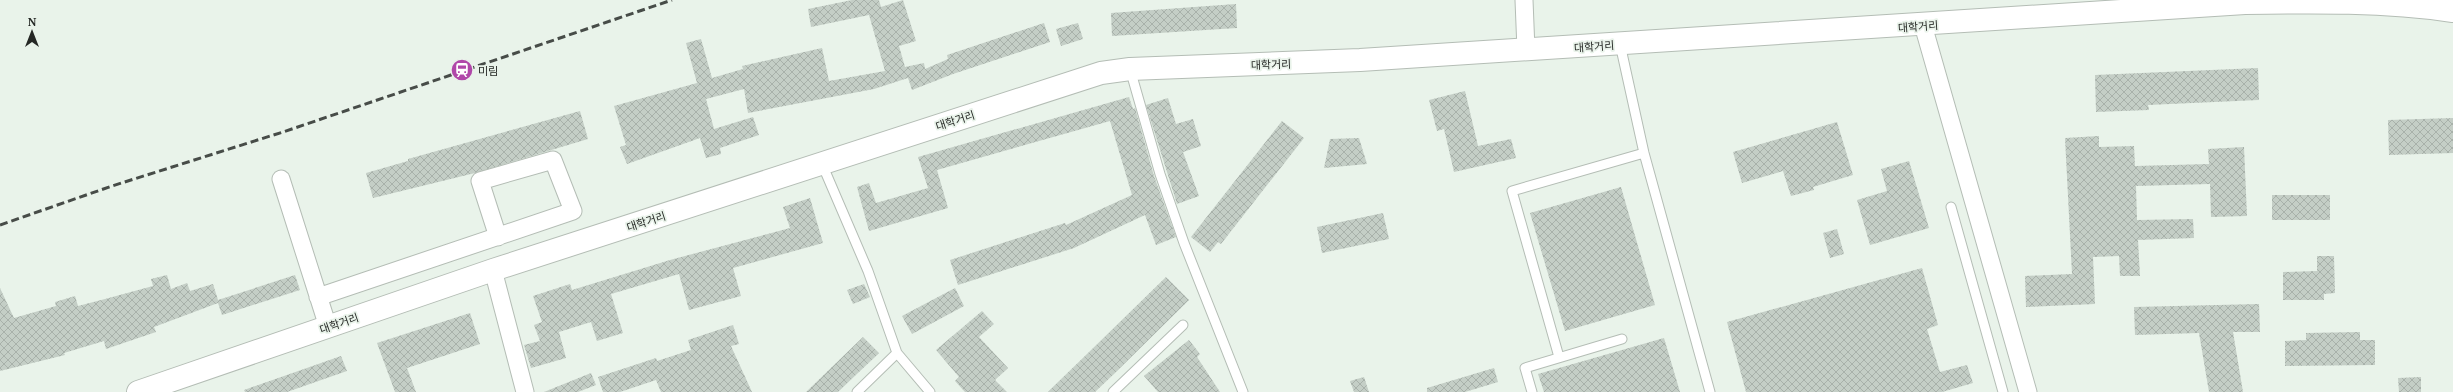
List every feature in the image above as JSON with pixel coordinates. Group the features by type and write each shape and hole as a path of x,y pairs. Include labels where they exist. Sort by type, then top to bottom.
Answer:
{"main road":[{"name":"대학거리","path":"138,392 493,270 1101,73 1130,69 1332,62 2245,3 2346,1 2418,6 2453,11"}],"street":[{"path":"1524,0 1526,50"},
{"path":"1923,25 2028,392"},
{"path":"318,297 498,237 573,211 553,160 480,181 498,237"},
{"path":"281,179 328,327"},
{"path":"493,270 525,392"}],"lane":[{"path":"1620,44 1644,152 1710,392"},
{"path":"1130,69 1162,181 1184,243 1243,392"},
{"path":"1559,357 1512,191 1644,152"},
{"path":"822,164 868,271 898,353 930,392"},
{"path":"1951,207 2003,392"},
{"path":"1113,392 1183,325"},
{"path":"1532,392 1525,368 1622,339"},
{"path":"857,392 898,353"}],"building":[{"path":"852,0 879,0 881,7 903,0 916,41 899,46 905,67 924,63 925,69 948,59 947,55 1044,23 1050,42 953,74 912,90 908,78 874,89 748,113 744,89 706,99 714,129 753,117 759,135 720,148 721,154 706,158 700,138 627,164 620,147 626,145 614,106 697,83 686,43 701,39 712,78 743,69 742,66 822,48 829,81 885,71 869,15 811,27 808,9"},
{"path":"1236,4 1237,28 1112,36 1111,13"},
{"path":"1078,23 1083,39 1061,46 1056,29"},
{"path":"2258,68 2259,100 2148,105 2149,110 2096,112 2095,75"},
{"path":"1465,91 1478,146 1511,139 1516,158 1454,172 1444,129 1437,131 1429,100"},
{"path":"1129,97 1133,109 1135,108 1154,176 1176,237 1156,245 1145,215 1074,248 958,285 950,260 1065,223 1066,225 1132,195 1110,121 937,170 948,208 869,231 857,187 869,183 876,203 928,188 918,157"},
{"path":"1168,98 1176,124 1193,119 1201,146 1183,152 1199,196 1177,204 1146,105"},
{"path":"580,111 588,139 475,173 373,198 366,173 408,161 408,159"},
{"path":"2453,118 2453,153 2389,155 2388,120"},
{"path":"1282,121 1304,138 1221,244 1218,242 1210,252 1191,237"},
{"path":"1837,122 1853,175 1813,187 1814,190 1791,196 1783,171 1742,183 1733,152"},
{"path":"2099,136 2099,147 2134,146 2135,166 2209,164 2208,149 2244,147 2247,216 2211,217 2210,184 2136,186 2137,220 2193,219 2194,238 2138,240 2140,276 2120,276 2119,256 2093,257 2095,304 2026,307 2025,276 2072,274 2065,138"},
{"path":"1359,138 1367,164 1324,168 1330,139"},
{"path":"1909,161 1929,228 1870,245 1857,200 1887,191 1881,169"},
{"path":"1621,187 1655,305 1565,331 1530,213"},
{"path":"2272,195 2330,195 2330,220 2272,220"},
{"path":"810,198 823,243 733,268 741,296 689,310 679,274 611,294 623,333 597,341 591,322 559,332 566,358 531,368 524,345 540,341 534,325 542,322 533,296 570,284 572,290 670,260 790,228 783,207"},
{"path":"1383,213 1389,239 1322,253 1317,227"},
{"path":"1837,229 1844,254 1830,258 1823,233"},
{"path":"2317,256 2334,256 2335,293 2324,294 2324,300 2283,300 2283,272 2317,271"},
{"path":"1922,268 1938,325 1927,329 1940,372 1967,365 1973,383 1942,392 1746,392 1727,322"},
{"path":"167,275 171,289 187,283 190,291 213,284 218,300 295,275 300,290 222,315 218,303 154,327 156,332 106,349 104,341 64,353 65,355 0,371 0,288 14,318 56,306 55,302 75,296 78,306 153,286 151,279"},
{"path":"1166,277 1189,300 1120,368 1095,392 1048,392"},
{"path":"864,284 870,297 853,304 847,290"},
{"path":"955,288 964,306 912,334 902,316"},
{"path":"2259,304 2260,332 2233,332 2243,392 2209,392 2199,333 2135,335 2134,307"},
{"path":"982,311 994,324 979,337 1008,368 995,380 1007,392 965,392 955,381 959,377 936,350"},
{"path":"470,313 480,344 407,368 416,392 395,392 377,343"},
{"path":"733,325 739,344 731,346 752,392 661,392 656,380 620,392 603,392 598,377 656,358 657,361 691,350 688,340"},
{"path":"2360,332 2360,340 2375,340 2375,365 2285,366 2285,341 2306,340 2306,333"},
{"path":"863,337 879,353 838,392 806,392"},
{"path":"1664,338 1680,392 1544,392 1538,374"},
{"path":"1189,340 1200,354 1197,357 1220,392 1158,392 1144,376"},
{"path":"341,356 347,371 287,392 245,392 244,390"},
{"path":"1494,368 1498,382 1465,392 1427,392 1427,388"},
{"path":"591,373 596,385 578,392 544,392"},
{"path":"1364,377 1369,392 1354,392 1350,381"},
{"path":"2421,377 2421,392 2399,392 2398,378"}],"railway":[{"path":"0,225 112,186 283,132 672,0"}],"place":[{"name":"미림","path":"462,70"}]}
